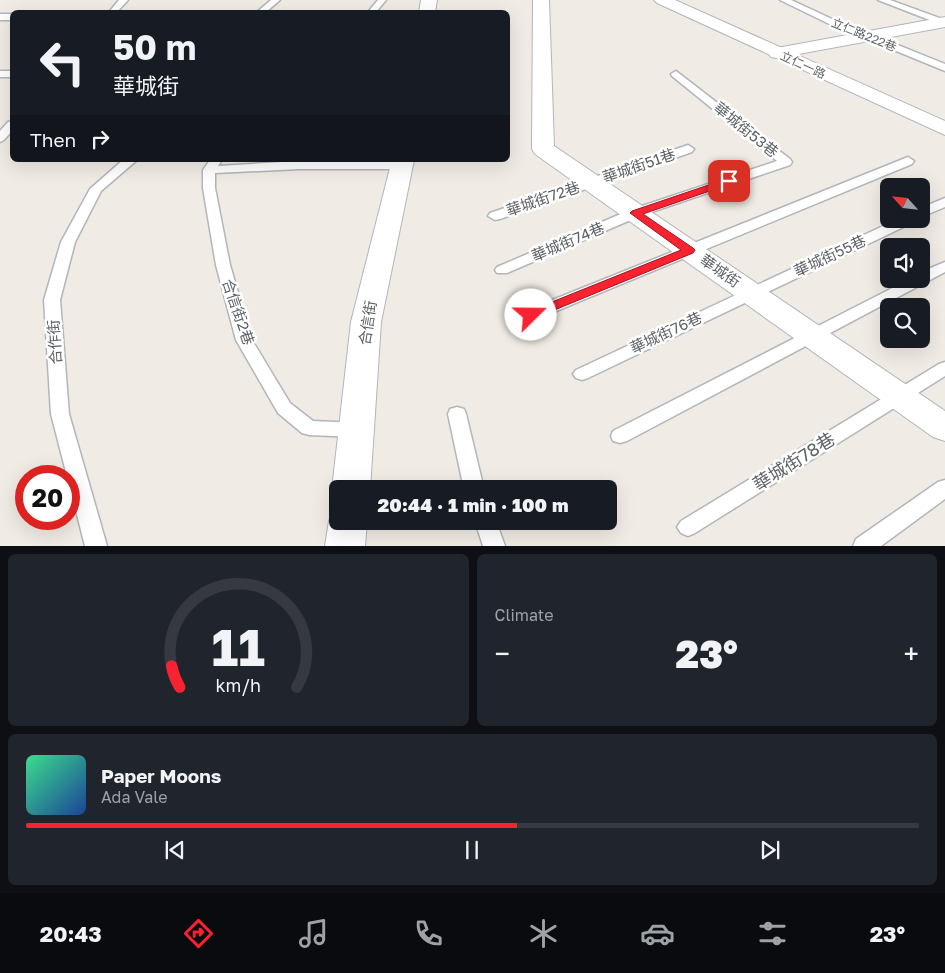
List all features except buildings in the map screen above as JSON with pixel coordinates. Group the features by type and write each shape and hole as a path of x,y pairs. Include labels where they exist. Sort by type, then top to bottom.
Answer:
{"street":[{"name":"華城街","path":"541,0 543,149 945,428"},
{"name":"立仁一路","path":"662,0 945,129"},
{"path":"777,53 944,22"},
{"name":"合信街","path":"352,480 366,322 403,163"},
{"path":"345,546 347,530"}],"lane":[{"path":"115,10 124,0"},
{"path":"264,10 276,0"},
{"path":"374,10 382,0"},
{"name":"立仁路222巷","path":"784,0 857,34 870,37 945,68"},
{"path":"882,0 944,22"},
{"name":"華城街53巷","path":"635,213 786,162 676,74"},
{"path":"0,138 10,126"},
{"name":"華城街51巷","path":"591,182 688,149"},
{"path":"531,315 908,161"},
{"name":"合作街","path":"96,546 60,414 52,300 68,242 96,189 129,162"},
{"path":"213,165 403,163"},
{"name":"合信街2巷","path":"213,165 209,188 223,265 244,340 284,408 309,428 357,430"},
{"name":"華城街72巷","path":"495,216 591,182"},
{"path":"930,209 945,202"},
{"name":"華城街74巷","path":"502,270 635,213"},
{"name":"華城街55巷","path":"751,293 890,228"},
{"path":"930,274 945,266"},
{"path":"620,436 904,288"},
{"name":"華城街76巷","path":"582,374 751,293"},
{"name":"華城街78巷","path":"688,527 945,368"},
{"path":"457,414 471,480"},
{"path":"864,546 945,488"},
{"path":"488,530 494,546"}],"route":[{"path":"531,315 689,250 635,213 729,181"}]}
